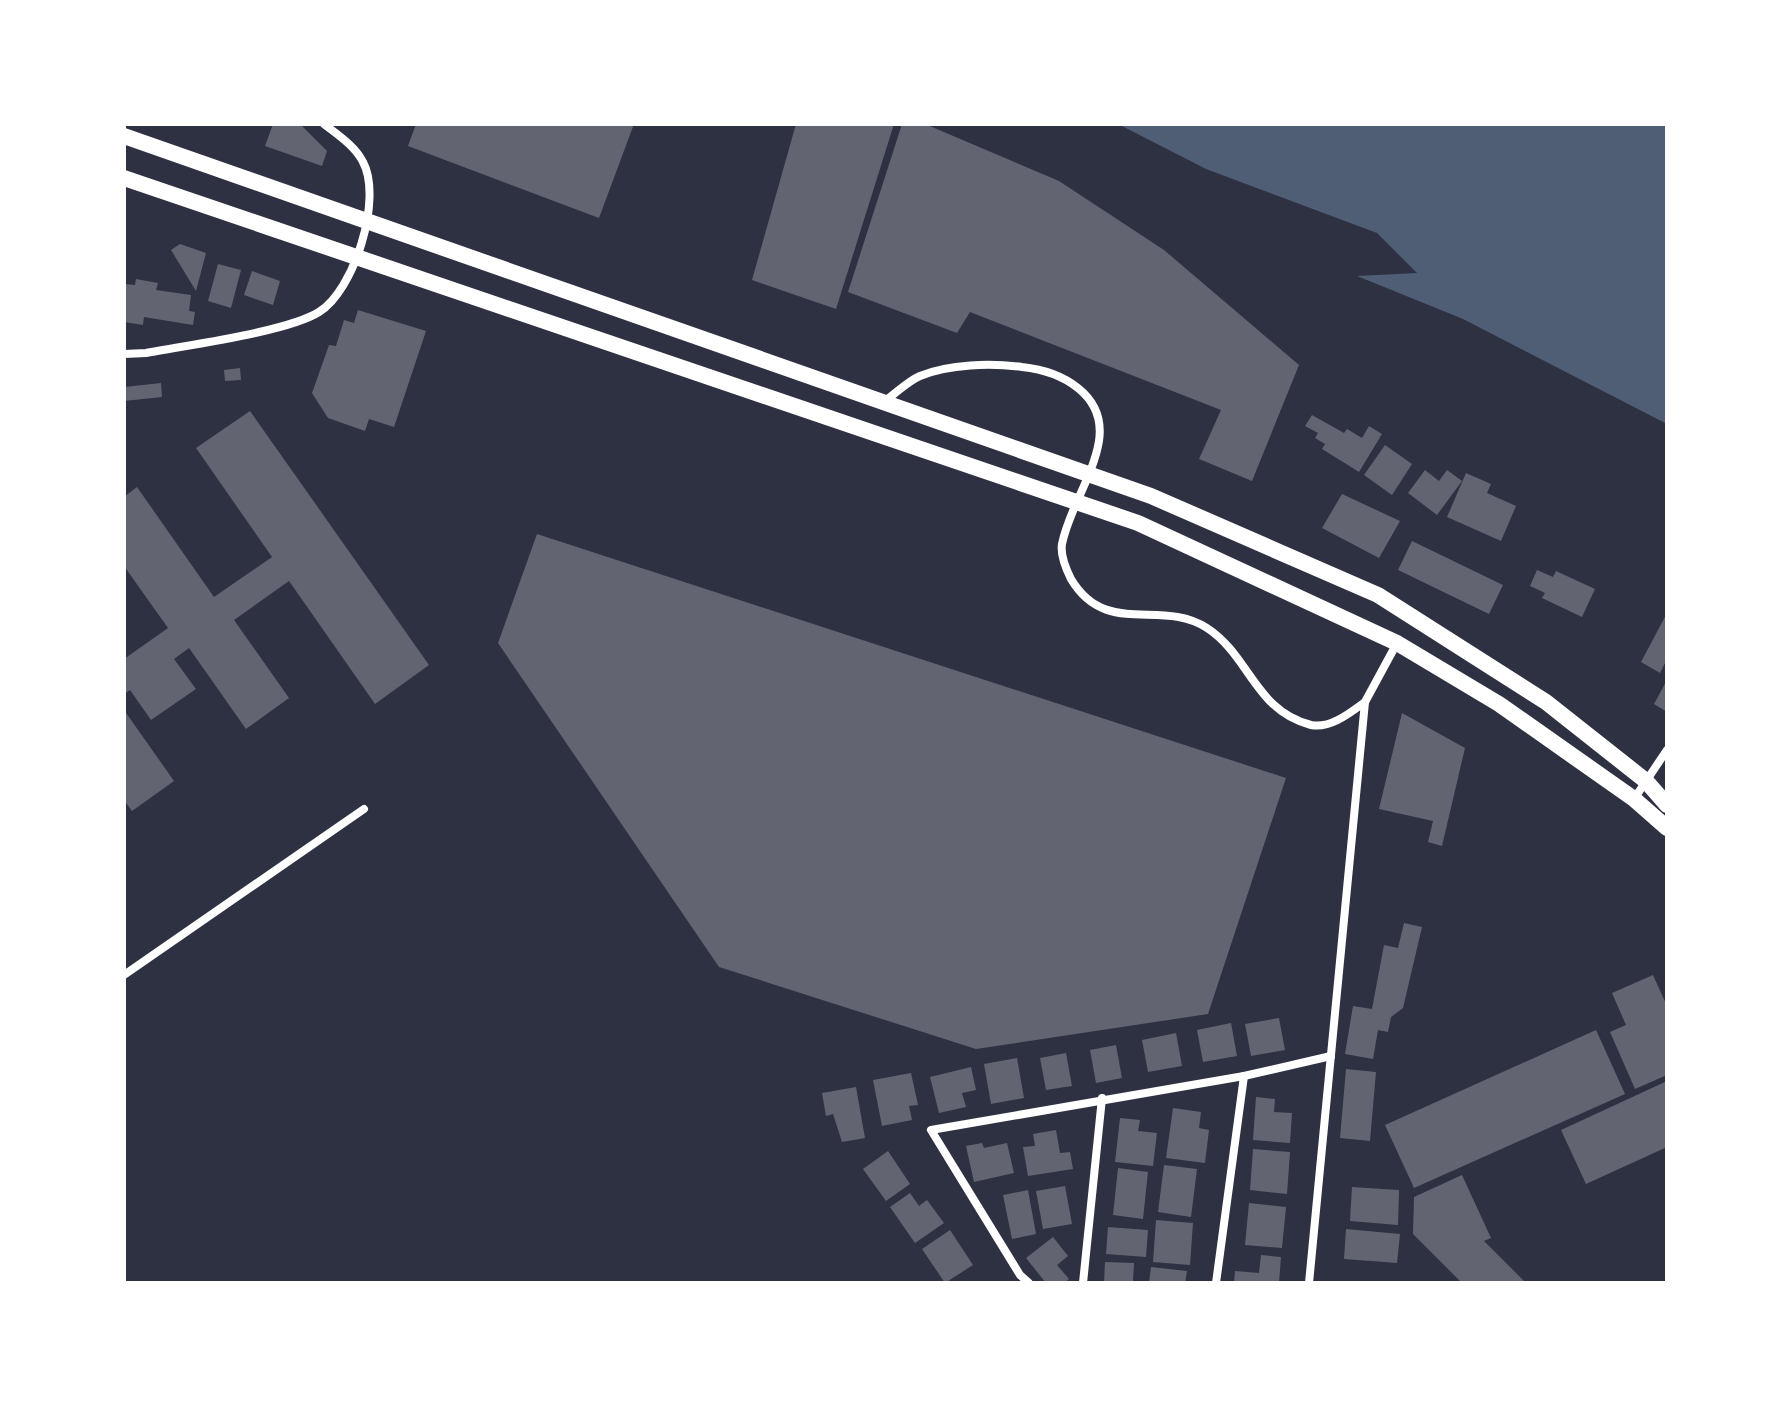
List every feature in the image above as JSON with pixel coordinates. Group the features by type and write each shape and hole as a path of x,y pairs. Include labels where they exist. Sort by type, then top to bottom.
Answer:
{"main road":[{"path":"124,136 1151,496 1378,595 1546,702 1646,781 1667,805"},
{"path":"124,178 1138,523 1397,643 1499,704 1634,799 1667,828"}],"street":[{"path":"124,354 146,353 316,314 341,290 367,221 369,177 356,151 324,124"},
{"path":"885,401 919,376 999,364 1046,370 1087,395 1095,409 1099,440 1061,547 1072,580 1087,600 1122,615 1181,617 1207,628 1240,661 1258,691 1283,716 1315,726 1342,719 1365,702"},
{"path":"1309,1283 1365,702 1397,643"},
{"path":"1634,799 1667,750"},
{"path":"124,975 364,809"},
{"path":"1029,1283 1020,1275 931,1130 1102,1098 1244,1076 1331,1056"},
{"path":"1216,1283 1244,1076"},
{"path":"1083,1283 1102,1098"}],"water":[{"path":"1118,124 1667,124 1667,424 1463,319 1357,276 1417,273 1377,233 1206,169"}],"building":[{"path":"273,124 300,124 327,151 322,166 265,146"},
{"path":"416,124 634,124 599,218 408,146"},
{"path":"796,124 894,124 836,309 752,280"},
{"path":"902,124 925,124 1059,181 1164,250 1299,365 1252,481 1199,459 1221,410 970,312 957,333 848,292"},
{"path":"180,244 206,253 196,291 171,250"},
{"path":"218,264 241,270 231,308 208,301"},
{"path":"252,271 280,281 273,305 244,295"},
{"path":"136,279 158,283 156,290 191,295 189,311 195,312 193,325 144,317 143,325 124,322 125,284 135,285"},
{"path":"358,310 426,331 394,427 369,419 365,431 328,418 312,393 329,345 336,346 344,320 354,323"},
{"path":"240,368 241,380 225,381 224,370"},
{"path":"161,383 162,397 124,401 124,387"},
{"path":"250,411 429,665 375,704 289,581 234,620 289,698 246,729 189,648 174,659 196,689 151,720 130,690 124,694 124,659 168,628 124,566 124,497 137,487 214,597 272,557 196,448"},
{"path":"1312,415 1344,433 1347,429 1362,438 1369,426 1382,434 1359,472 1322,449 1325,444 1315,438 1318,433 1305,426"},
{"path":"1385,445 1412,464 1392,495 1364,475"},
{"path":"1425,470 1439,481 1447,470 1462,481 1437,515 1408,493"},
{"path":"1466,473 1491,484 1487,493 1516,506 1501,541 1447,517"},
{"path":"1342,494 1400,521 1379,558 1322,528"},
{"path":"537,534 1286,778 1208,1014 976,1049 719,967 498,643"},
{"path":"1412,541 1503,585 1489,614 1398,570"},
{"path":"1537,570 1553,577 1556,571 1595,589 1582,617 1542,598 1545,593 1530,586"},
{"path":"1667,613 1667,659 1660,673 1641,662"},
{"path":"1667,680 1667,712 1654,704"},
{"path":"124,710 174,781 132,811 124,800"},
{"path":"1402,713 1465,748 1442,846 1428,842 1433,821 1379,809"},
{"path":"1404,923 1422,927 1403,1008 1391,1017 1388,1032 1378,1030 1373,1059 1345,1054 1353,1006 1372,1009 1384,945 1398,948"},
{"path":"1653,975 1667,1006 1667,1075 1635,1089 1610,1032 1626,1025 1612,993"},
{"path":"1279,1018 1285,1050 1251,1056 1245,1024"},
{"path":"1231,1023 1237,1056 1203,1062 1197,1030"},
{"path":"1596,1030 1625,1094 1414,1188 1385,1125"},
{"path":"1176,1033 1182,1066 1148,1072 1142,1040"},
{"path":"1116,1045 1122,1078 1096,1083 1090,1050"},
{"path":"1066,1053 1072,1086 1046,1090 1040,1058"},
{"path":"1017,1058 1024,1098 991,1104 984,1064"},
{"path":"971,1067 976,1090 962,1093 966,1107 939,1113 930,1077"},
{"path":"1346,1069 1376,1072 1370,1141 1340,1138"},
{"path":"911,1073 918,1105 909,1106 912,1120 882,1126 873,1080"},
{"path":"1667,1081 1667,1147 1586,1184 1561,1130"},
{"path":"856,1087 865,1138 842,1142 833,1114 826,1116 822,1093"},
{"path":"1256,1097 1275,1099 1274,1112 1292,1113 1290,1143 1253,1140"},
{"path":"1173,1108 1201,1112 1199,1128 1209,1130 1205,1163 1166,1158"},
{"path":"1120,1118 1140,1120 1138,1131 1157,1133 1153,1166 1115,1162"},
{"path":"1056,1130 1060,1153 1070,1152 1073,1169 1028,1176 1023,1147 1035,1146 1033,1134"},
{"path":"982,1143 984,1148 1007,1143 1014,1173 974,1182 966,1146"},
{"path":"1253,1149 1290,1152 1287,1194 1250,1190"},
{"path":"888,1151 910,1184 886,1201 863,1169"},
{"path":"1164,1165 1197,1169 1191,1217 1158,1212"},
{"path":"1118,1168 1148,1172 1143,1219 1113,1215"},
{"path":"1462,1175 1491,1238 1484,1241 1526,1283 1462,1283 1413,1234 1414,1197"},
{"path":"1065,1186 1072,1224 1043,1229 1036,1191"},
{"path":"1352,1187 1399,1190 1398,1225 1350,1221"},
{"path":"1028,1190 1036,1234 1012,1239 1003,1195"},
{"path":"910,1193 919,1206 927,1200 944,1223 915,1243 890,1207"},
{"path":"1249,1203 1286,1207 1282,1248 1245,1245"},
{"path":"1156,1220 1193,1223 1190,1265 1153,1262"},
{"path":"1108,1227 1148,1230 1146,1257 1106,1254"},
{"path":"1346,1229 1400,1234 1397,1263 1344,1259"},
{"path":"950,1230 973,1265 945,1283 922,1249"},
{"path":"1053,1237 1068,1256 1057,1265 1069,1279 1064,1283 1046,1283 1026,1258"},
{"path":"1261,1255 1281,1257 1279,1283 1234,1283 1235,1271 1259,1273"},
{"path":"1105,1262 1134,1263 1133,1282 1104,1283"},
{"path":"1151,1267 1187,1271 1185,1283 1149,1283"}]}
